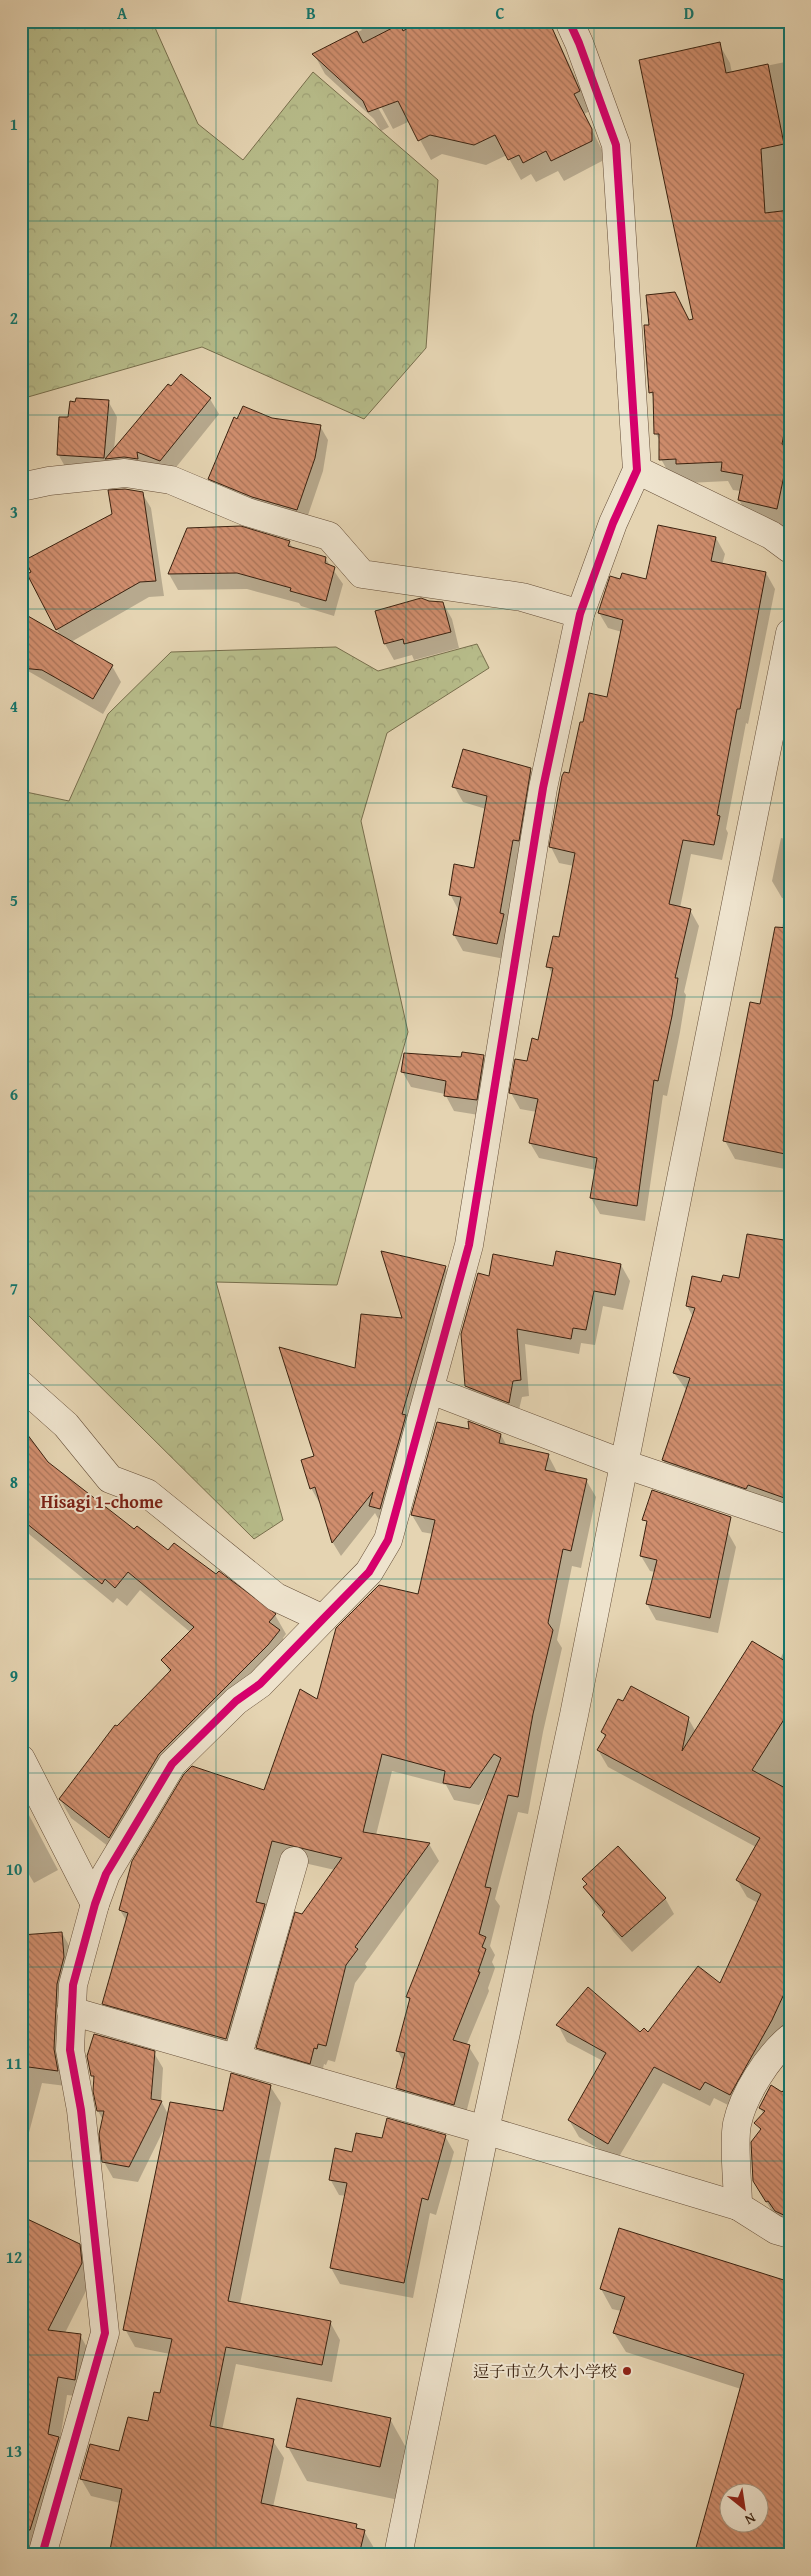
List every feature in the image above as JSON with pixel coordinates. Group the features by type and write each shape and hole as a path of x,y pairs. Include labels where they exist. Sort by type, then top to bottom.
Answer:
{"street":[{"path":"42,2555 105,2333 80,2110 70,2050 73,1985 95,1904 106,1874 172,1764 236,1701 260,1684 324,1620 369,1572 388,1540 431,1390 469,1246 543,788 580,614 613,523 637,470 616,145 579,42 569,21"},
{"path":"637,470 771,535 790,549"},
{"path":"21,487 49,481 125,473 171,480 247,512 329,536 362,574 522,597 580,614"},
{"path":"398,2555 485,2130 574,1715 790,633"},
{"path":"21,1385 66,1425 110,1479 147,1493 276,1597 324,1620"},
{"path":"431,1390 624,1464 790,1520"},
{"path":"21,1759 95,1904"},
{"path":"237,2058 294,1861"},
{"path":"71,2011 485,2130 738,2206 776,2230 790,2234"},
{"path":"738,2206 737,2124 755,2079 780,2047 790,2038"}],"green space":[{"path":"21,21 152,21 198,124 243,160 313,72 438,180 426,348 364,419 202,347 21,399"},
{"path":"477,644 489,668 387,733 361,821 408,1032 337,1285 216,1282 283,1520 254,1539 21,1308 21,791 69,801 108,714 171,652 336,647 378,671"}],"building":[{"path":"419,21 549,21 580,91 574,94 592,129 592,141 551,161 546,151 523,163 519,155 508,160 495,135 474,145 430,135 418,141 398,101 368,112 363,101 312,54 357,31 363,43 400,24 403,31"},
{"path":"720,42 726,73 768,64 784,144 761,149 765,213 790,210 790,405 782,444 790,447 777,509 738,500 743,475 721,471 722,462 676,464 676,459 659,460 659,434 654,434 653,392 649,393 644,325 649,325 646,295 675,292 689,320 693,319 639,60"},
{"path":"181,374 211,398 160,461 137,452 138,459 124,457 105,459 168,384 171,386"},
{"path":"76,398 109,400 104,458 57,455 59,417 68,417 70,401 75,402"},
{"path":"243,406 272,418 321,425 315,458 297,510 252,497 208,479 234,417 237,419"},
{"path":"125,489 143,492 156,581 140,582 56,630 27,574 31,572 25,560 112,514 108,490"},
{"path":"658,525 716,537 711,561 766,572 740,709 737,709 717,815 720,816 714,845 683,840 669,904 691,909 675,978 678,978 672,1016 658,1081 654,1080 637,1206 590,1198 597,1158 529,1143 538,1099 509,1093 515,1059 527,1061 532,1038 538,1040 553,968 546,967 553,936 559,937 575,853 549,847 562,776 564,772 569,773 580,722 583,722 589,693 607,697 623,620 598,613 610,576 620,579 622,573 646,579"},
{"path":"241,526 290,541 288,546 326,557 325,563 335,567 326,601 290,591 291,588 237,573 168,574 187,528"},
{"path":"421,598 429,601 443,602 451,632 404,644 403,639 384,644 375,611"},
{"path":"21,612 113,665 93,699 42,670 21,668"},
{"path":"463,749 531,768 519,841 513,840 500,913 504,914 497,944 453,935 461,897 449,895 454,864 474,868 487,796 452,787"},
{"path":"775,927 790,928 790,1155 723,1141 750,1002 760,1004"},
{"path":"462,1052 484,1055 477,1100 444,1096 446,1081 401,1072 404,1053 461,1057"},
{"path":"747,1234 790,1241 790,1500 748,1485 746,1489 662,1460 690,1378 673,1373 695,1308 686,1306 692,1276 721,1282 723,1275 739,1278"},
{"path":"381,1251 446,1266 402,1414 406,1415 380,1509 369,1506 373,1492 332,1543 315,1487 310,1489 301,1460 314,1456 279,1347 355,1368 361,1314 402,1318"},
{"path":"556,1251 621,1264 615,1295 594,1291 586,1330 573,1328 571,1339 517,1329 521,1380 513,1381 509,1403 465,1386 461,1334 478,1273 489,1276 493,1254 553,1266"},
{"path":"468,1421 501,1434 499,1443 549,1454 545,1470 587,1479 571,1551 563,1549 548,1623 553,1630 533,1714 518,1797 508,1795 485,1887 491,1888 479,1934 486,1937 482,1947 486,1949 478,1972 480,1972 453,2040 470,2045 454,2105 396,2088 405,2053 396,2051 410,1998 406,1997 501,1758 494,1754 470,1788 443,1783 445,1771 382,1754 363,1832 430,1843 355,1947 358,1949 346,1965 326,2046 318,2044 317,2049 314,2048 310,2064 256,2048 295,1912 302,1914 342,1858 272,1841 256,1902 265,1904 226,2039 102,2004 128,1913 119,1910 132,1861 184,1774 192,1766 264,1790 300,1689 317,1699 336,1628 379,1585 418,1594 435,1520 411,1515 437,1422 469,1429"},
{"path":"21,1426 48,1462 134,1529 137,1526 168,1550 174,1543 216,1574 219,1571 276,1614 269,1622 280,1630 268,1645 159,1754 109,1838 59,1799 115,1725 117,1726 171,1670 161,1660 194,1627 128,1572 115,1588 105,1579 102,1584 21,1519"},
{"path":"652,1490 731,1517 710,1618 646,1604 657,1560 640,1556 647,1521 642,1520"},
{"path":"752,1641 790,1664 790,1710 752,1770 787,1789 790,1784 790,1981 772,2020 730,2095 705,2082 700,2090 654,2067 608,2144 568,2120 606,2053 556,2025 588,1987 640,2032 644,2028 648,2032 698,1966 720,1983 761,1894 736,1880 760,1838 597,1750 606,1735 601,1732 618,1699 623,1701 631,1686 689,1717 682,1751"},
{"path":"618,1846 666,1898 622,1937 602,1915 605,1912 583,1887 587,1884 582,1879"},
{"path":"62,1932 64,1957 57,1984 54,2049 58,2071 21,2066 21,1935"},
{"path":"94,2034 155,2051 151,2099 162,2101 129,2167 102,2162 99,2134 104,2111 97,2111 93,2091 94,2076 91,2076 87,2056"},
{"path":"231,2073 271,2085 228,2301 331,2321 322,2365 226,2347 210,2426 274,2439 261,2503 357,2524 356,2528 365,2530 359,2555 109,2555 122,2489 80,2479 90,2444 119,2451 128,2417 148,2421 154,2392 160,2393 172,2339 123,2330 170,2102 223,2111"},
{"path":"790,2083 790,2218 775,2211 768,2201 766,2202 753,2181 751,2142 761,2129 754,2123 765,2111 759,2108 771,2085 782,2092"},
{"path":"387,2118 446,2135 428,2200 422,2198 404,2283 330,2268 347,2183 329,2180 335,2148 352,2152 356,2133 382,2138"},
{"path":"21,2216 80,2244 82,2263 48,2330 81,2334 75,2380 58,2377 48,2434 59,2437 30,2530 21,2529"},
{"path":"619,2228 790,2282 790,2555 694,2555 744,2374 613,2333 625,2297 600,2289"},
{"path":"297,2398 391,2418 380,2467 286,2447"}],"cycle path":[{"path":"42,2555 105,2333 81,2110 70,2050 73,1985 95,1904 106,1874 172,1764 236,1701 260,1684 369,1572 388,1540 469,1245 543,788 580,614 613,523 637,470 616,145 579,43 569,21"}],"place":[{"name":"逗子市立久木小学校","path":"627,2371"}],"district":[{"name":"Hisagi 1-chome","path":"102,1502"}]}
